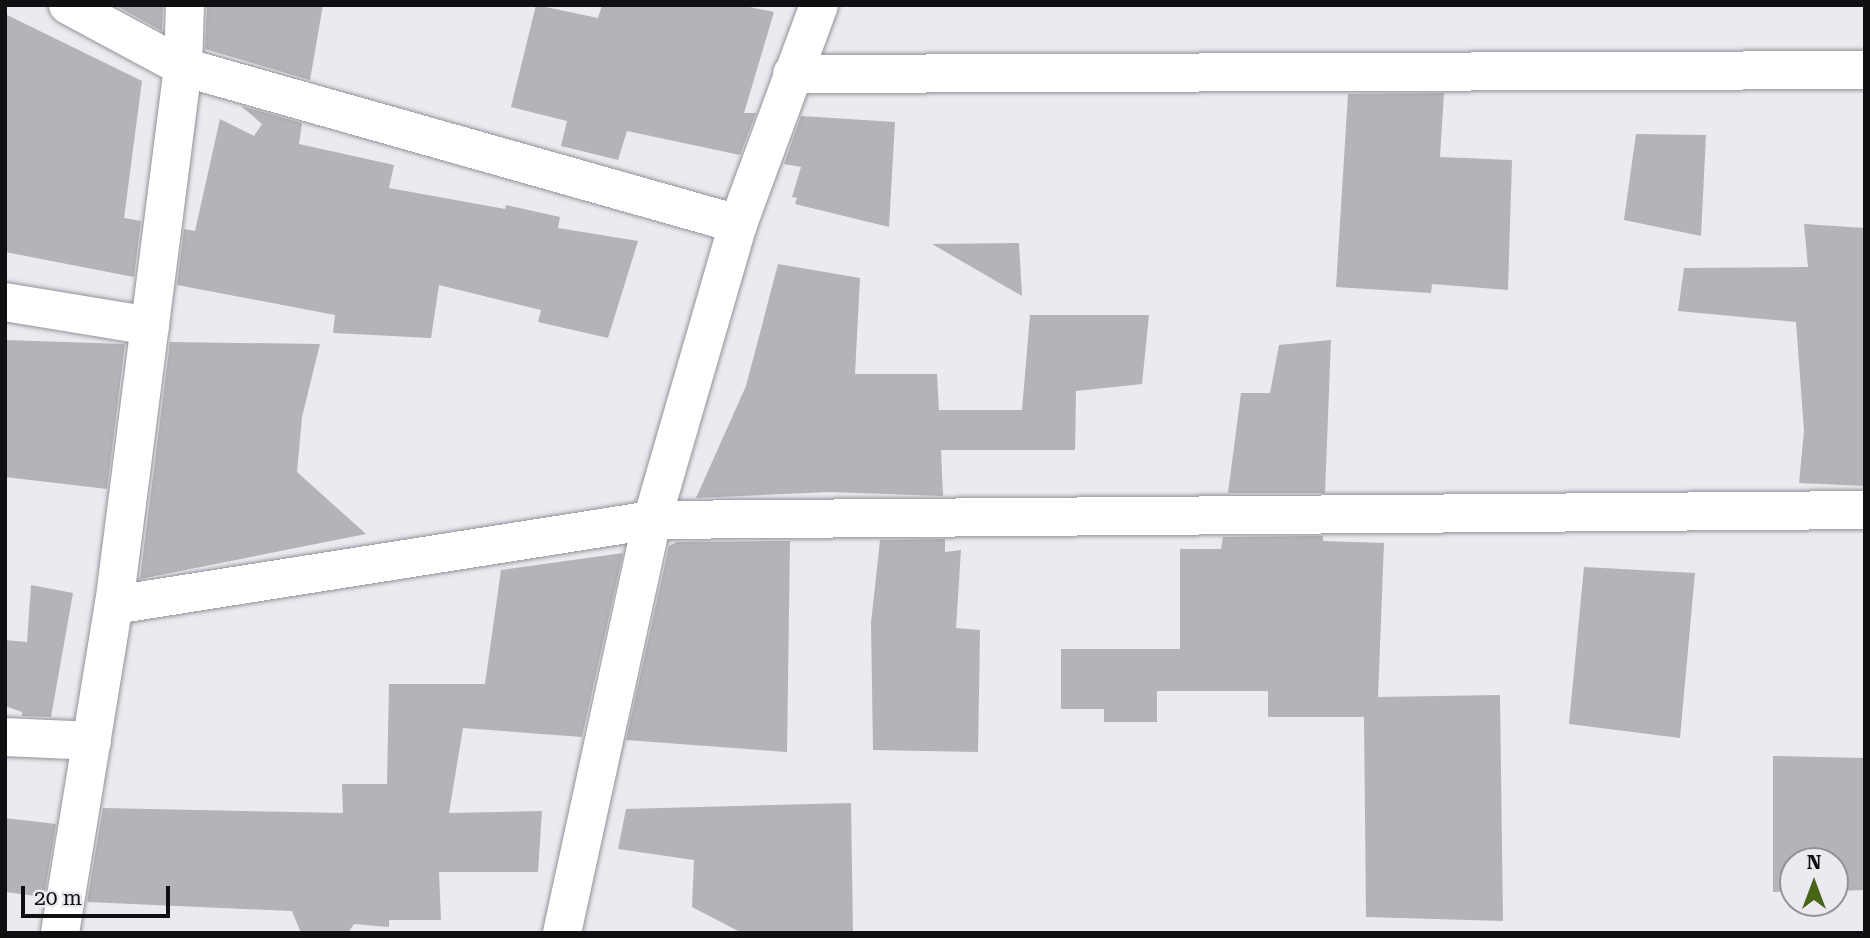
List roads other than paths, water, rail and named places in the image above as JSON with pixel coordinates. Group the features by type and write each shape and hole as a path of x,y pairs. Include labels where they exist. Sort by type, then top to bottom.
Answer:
{"street":[{"path":"68,5 183,67 738,224"},
{"path":"60,933 114,605 183,67 185,5"},
{"path":"562,933 652,520 738,224 819,5"},
{"path":"792,74 1865,69"},
{"path":"5,303 149,326"},
{"path":"114,605 652,520 1865,510"},
{"path":"5,737 92,741"}]}
